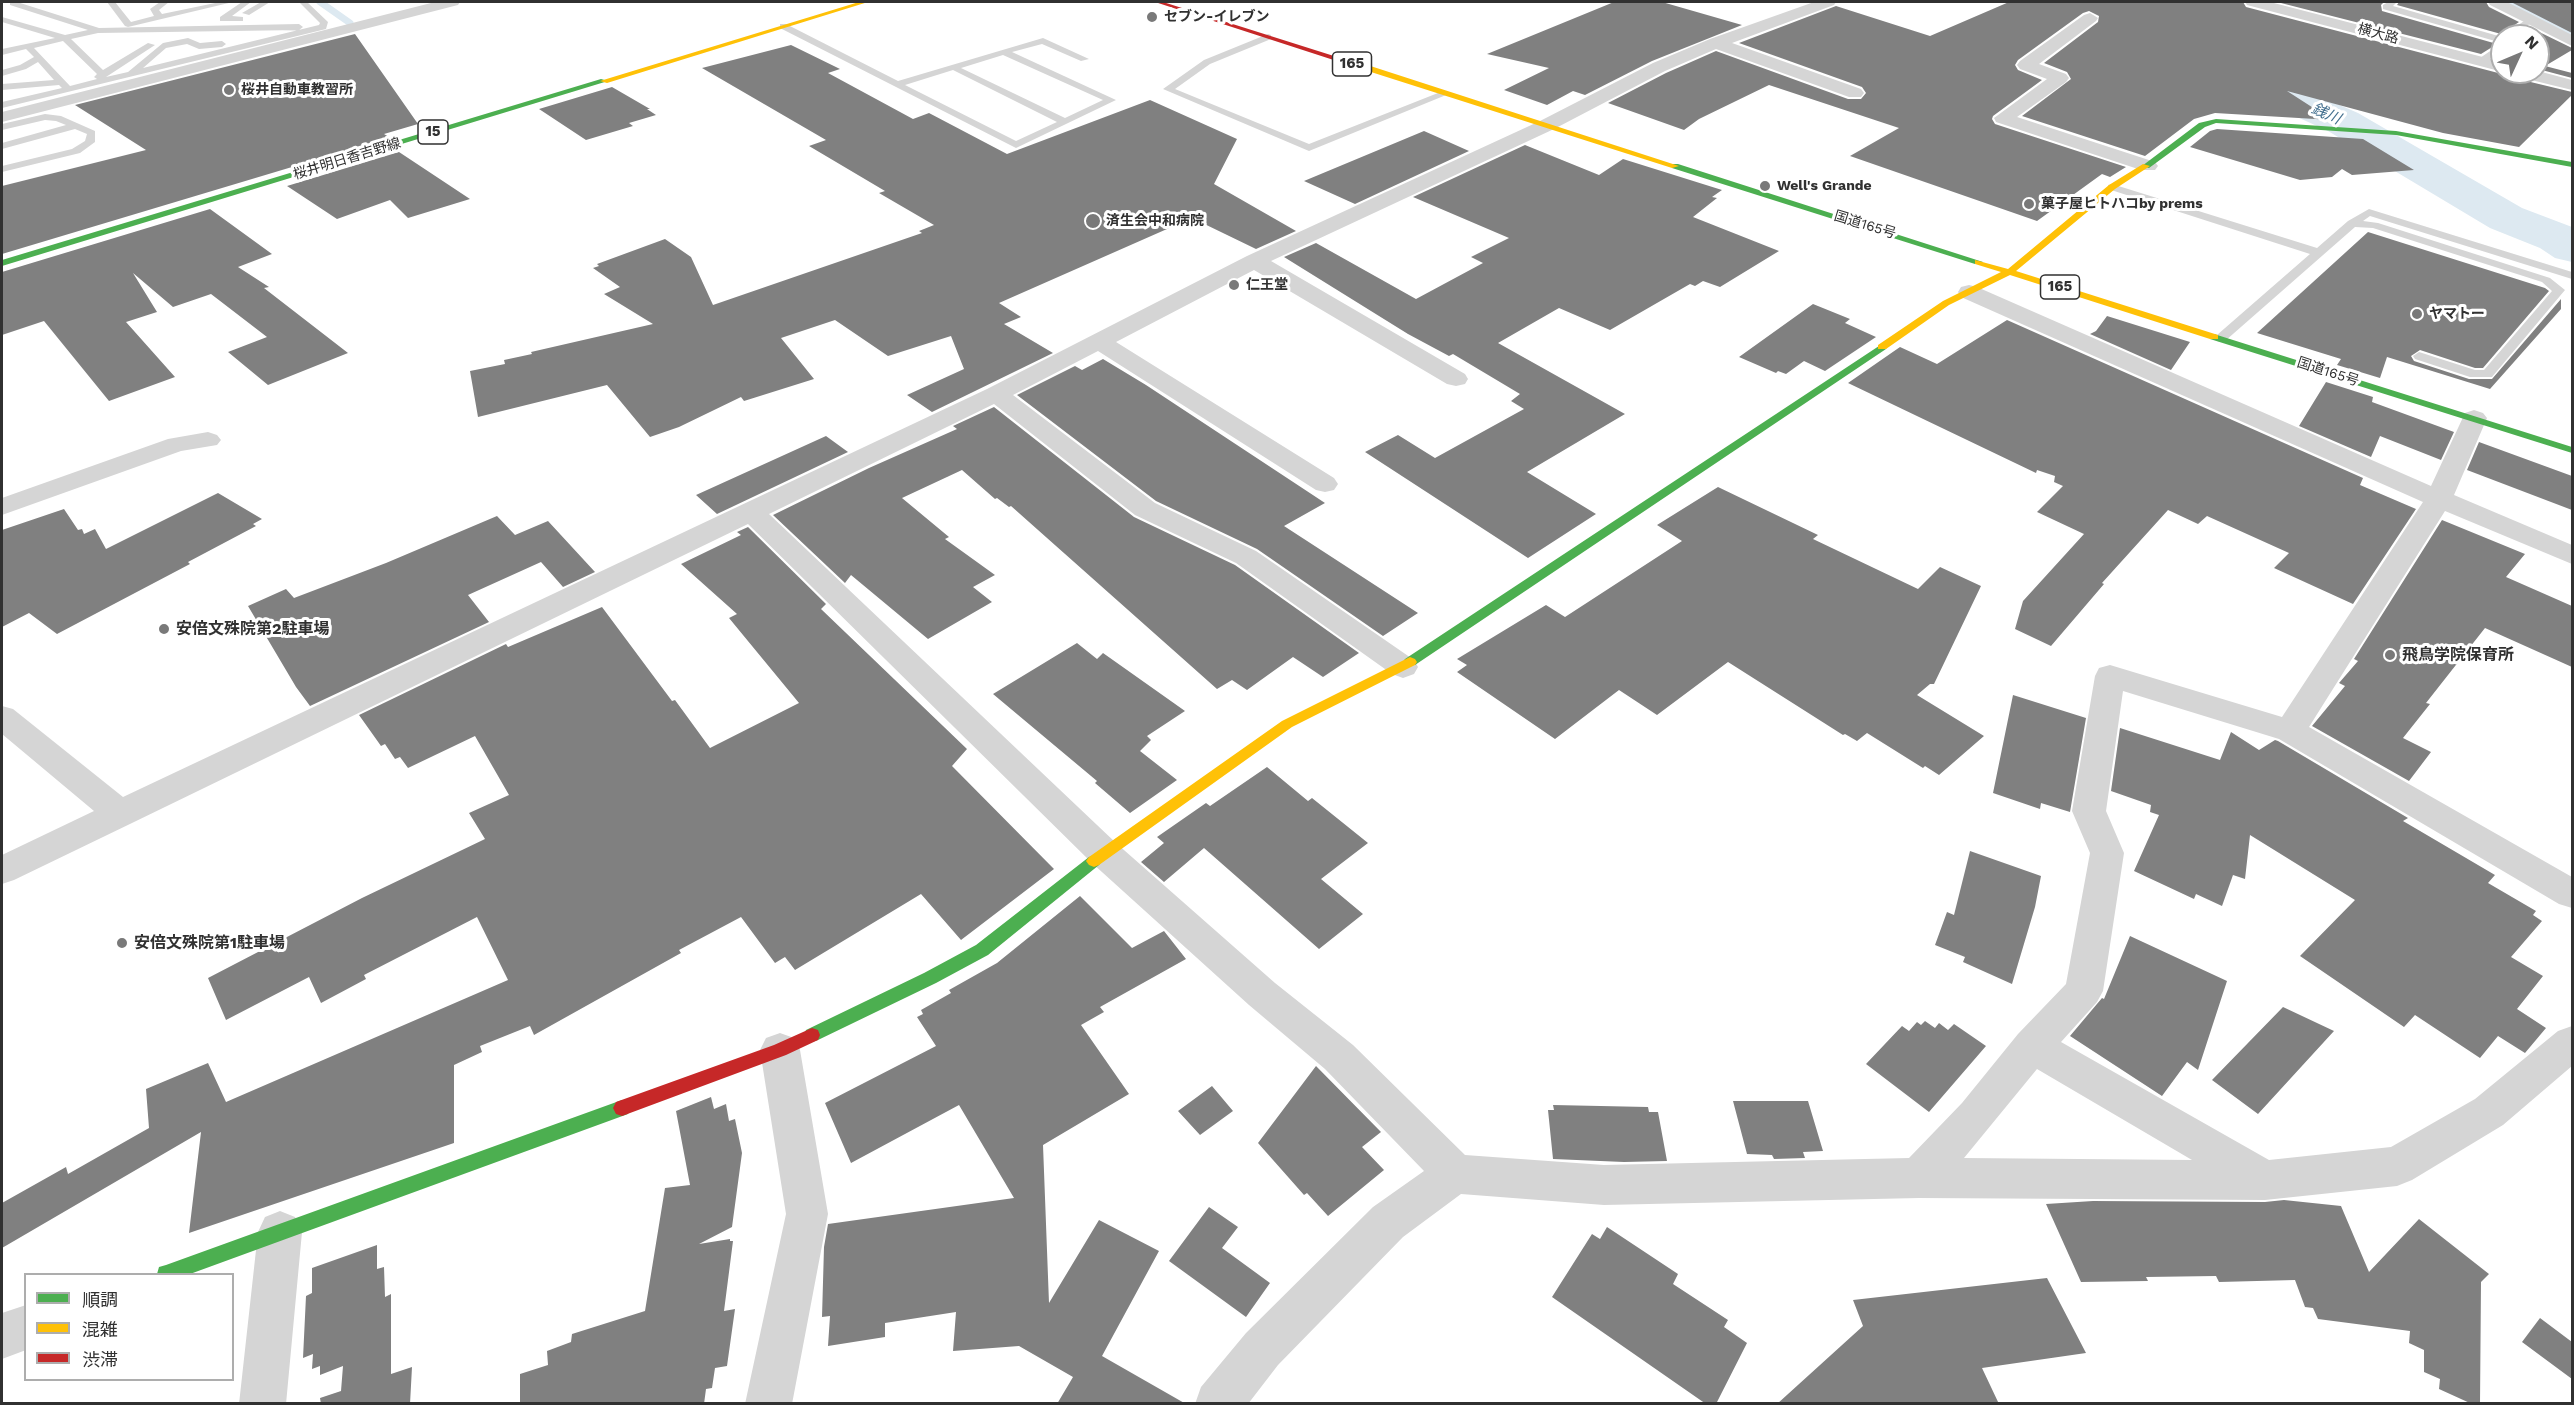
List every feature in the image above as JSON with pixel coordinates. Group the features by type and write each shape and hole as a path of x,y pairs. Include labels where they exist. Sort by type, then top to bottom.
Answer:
{"main road":[{"name":"桜井明日香吉野線","path":"2,263 865,2"},
{"name":"国道165号","path":"1158,2 2572,450"},
{"path":"171,1273 780,1050 930,978 982,950 1104,853 1287,724 1403,667 1690,477 1946,303 2011,271 2112,187 2148,166 2202,125 2216,121 2396,133 2572,165"}],"street":[{"path":"2,117 327,30 452,2"},
{"path":"2,870 752,513 1100,342 1255,261 1547,125 1659,67 1716,43 1828,2"},
{"name":"横大路","path":"2253,2 2490,64"},
{"path":"2496,2 2572,41"},
{"path":"2090,18 2026,65 2060,78 2003,118 2148,166"},
{"path":"1716,43 1856,93"},
{"path":"2550,79 2572,85"},
{"path":"1255,261 1456,379"},
{"path":"1969,292 2439,500 2572,555"},
{"path":"1100,342 1325,484"},
{"path":"996,394 1145,509 1246,557 1403,667"},
{"path":"2290,731 2439,500 2474,418"},
{"path":"2,507 177,444 208,440"},
{"path":"752,513 1104,853 1262,994 1339,1057 1455,1174"},
{"path":"1919,1178 1976,1116 2032,1046 2085,991 2107,852 2088,811 2110,676 2290,731 2572,894"},
{"path":"2,717 120,814"},
{"path":"1218,1404 1262,1349 1388,1222 1455,1174 1604,1185 1919,1178 2265,1180 2397,1166 2489,1112 2572,1042"},
{"path":"2032,1046 2265,1180"},
{"path":"768,1404 807,1214 780,1050"},
{"path":"262,1404 280,1232"},
{"path":"2,1336 24,1328"}],"lane":[{"path":"2,6 18,2 98,31 241,28 327,30"},
{"path":"111,2 128,24"},
{"path":"159,17 154,9 165,2"},
{"path":"2,52 229,2"},
{"path":"303,2 324,22 327,30"},
{"path":"2394,2 2386,7 2490,37"},
{"path":"131,74 163,46 188,41 199,46 230,43 239,36 241,28 255,20 223,19 249,7 268,5"},
{"path":"88,85 209,6"},
{"path":"2526,24 2533,19"},
{"path":"4,21 65,38 103,75"},
{"path":"783,26 1016,145 1111,100 1004,52"},
{"path":"2,87 88,85 327,30"},
{"path":"2,43 47,33"},
{"path":"1268,37 1208,62 1168,88 1309,148 1446,93"},
{"path":"897,84 1043,41 1084,59"},
{"path":"28,46 65,86"},
{"path":"2480,62 2490,52"},
{"path":"2,73 23,67 39,58"},
{"path":"2,82 16,81 48,67"},
{"path":"953,67 1063,121"},
{"path":"12,92 22,85"},
{"path":"2,105 65,86"},
{"path":"25,121 49,105"},
{"path":"2,127 45,117 58,118 92,133 90,142 76,151 2,169"},
{"path":"2,146 75,126"},
{"path":"2112,187 2317,252"},
{"path":"2222,338 2317,252 2369,212 2572,276"},
{"path":"2352,224 2374,225 2546,280 2559,290 2488,374 2474,374 2419,356"}],"building":[{"path":"1614,2 1662,2 1742,25 1652,61 1585,95 1573,91 1547,105 1504,90 1549,68 1487,54"},
{"path":"2009,2 2243,2 2246,7 2490,71 2490,84 2539,84 2572,92 2572,95 2519,147 2443,133 2287,91 2332,120 2215,113 2194,119 2145,156 2022,116 2071,79 2067,72 2044,63 2098,22 2099,16 2089,11 2018,60 2015,65 2018,70 2042,80 1992,119 1995,124 2126,167 2110,177 2102,174 2037,221 1850,156 1899,128 1769,85 1699,119 1684,130 1608,103 1666,73 1716,51 1848,99 1861,99 1866,93 1862,87 1739,43 1836,6 1930,36"},
{"path":"2277,2 2384,2 2381,5 2382,11 2490,42 2490,48 2481,54"},
{"path":"2399,2 2486,2 2489,7 2519,22 2490,24 2490,31 2397,5"},
{"path":"2511,2 2572,2 2572,33"},
{"path":"355,34 418,124 384,134 389,137 382,140 2,254 2,186 146,150 75,105"},
{"path":"2550,37 2572,50 2550,63"},
{"path":"791,45 840,69 828,73 913,119 929,113 1007,154 1150,100 1237,139 1214,184 1296,231 1256,249 1192,218 999,303 1021,317 1004,324 1053,353 932,412 907,395 964,369 951,336 888,356 835,320 781,338 814,379 744,401 741,397 679,427 650,437 607,385 478,417 470,371 505,364 504,360 532,354 531,352 653,324 604,294 620,287 593,268 599,266 597,264 665,239 691,257 713,305 922,233 919,231 934,225 879,193 885,191 809,146 826,140 702,68"},
{"path":"2550,67 2572,73 2572,78 2550,72"},
{"path":"612,87 650,109 647,109 656,115 629,123 633,126 586,140 539,109"},
{"path":"2217,129 2363,139 2414,170 2352,175 2342,169 2332,177 2300,180 2190,147 2210,131"},
{"path":"1424,131 1469,151 1355,204 1304,181"},
{"path":"1525,145 1599,175 1623,159 1722,190 1712,197 1717,198 1693,217 1779,251 1720,287 1703,281 1695,286 1690,284 1610,330 1559,308 1498,343 1625,414 1527,472 1596,514 1528,558 1365,452 1398,435 1435,458 1524,409 1511,401 1520,394 1453,354 1449,356 1408,334 1284,257 1316,243 1416,299 1483,263 1471,257 1509,238 1413,197"},
{"path":"399,152 470,199 408,218 390,200 337,219 287,186"},
{"path":"210,209 272,254 238,267 269,287 264,288 348,353 268,385 228,352 267,337 211,294 173,307 133,273 157,312 126,322 175,377 109,401 44,321 2,335 2,272"},
{"name":"ヤマトー","path":"2368,232 2549,291 2483,368 2475,368 2420,350 2411,356 2414,361 2469,379 2492,379 2561,299 2561,309 2490,389 2387,357 2380,378 2337,365 2341,359 2257,333"},
{"path":"1813,304 1850,319 1845,323 1876,337 1825,371 1804,361 1786,374 1778,371 1776,373 1739,357"},
{"path":"2107,316 2190,342 2171,370 2090,334 2096,331"},
{"path":"2007,320 2363,478 2360,485 2416,509 2353,604 2274,568 2289,553 2207,516 2198,524 2168,510 2102,583 2104,584 2051,646 2015,629 2023,601 2084,534 2037,512 2063,486 2054,482 2055,476 2037,470 2036,473 1848,383 1900,347 1937,364"},
{"path":"1103,359 1325,503 1284,526 1418,613 1383,636 1257,549 1156,501 1017,395 1075,366 1082,370"},
{"path":"2326,382 2373,397 2372,402 2454,432 2441,460 2380,436 2371,457 2299,426"},
{"path":"994,407 1134,517 1235,565 1359,653 1323,677 1293,657 1247,690 1232,680 1217,689 1011,506 995,499 962,470 902,498 949,537 945,539 995,575 973,587 992,602 928,639 851,575 845,583 773,515 869,468 957,429 953,426"},
{"path":"826,436 848,452 717,514 696,495"},
{"path":"2479,442 2572,476 2572,510 2467,470"},
{"path":"1718,487 1818,535 1813,539 1918,589 1940,567 1981,586 1934,684 1930,684 1917,695 1984,736 1939,775 1925,766 1923,768 1867,733 1857,741 1843,735 1728,662 1657,715 1619,690 1555,739 1457,672 1467,665 1457,659 1546,605 1565,617 1682,541 1657,525"},
{"path":"218,493 262,519 253,524 256,526 188,562 190,564 57,634 29,613 2,627 2,530 64,509 78,530 82,529 84,534 95,529 106,549"},
{"path":"497,516 515,535 548,521 595,572 563,587 541,562 468,595 489,622 310,706 296,687 248,606 286,589 294,598 386,563"},
{"path":"2442,520 2525,554 2506,577 2572,606 2572,667 2485,628 2426,703 2430,704 2403,738 2431,752 2409,781 2312,726 2345,686 2339,683 2358,661 2354,659"},
{"path":"748,527 826,604 821,609 967,749 952,766 1054,869 961,940 921,894 795,970 785,957 775,963 741,917 679,950 681,953 534,1035 530,1026 480,1046 482,1052 454,1065 454,1143 189,1233 201,1132 2,1248 2,1203 66,1167 68,1174 149,1128 146,1089 208,1063 226,1102 508,980 477,917 364,975 366,979 321,1003 309,977 226,1020 208,978 362,898 485,839 469,813 509,795 475,736 408,768 400,757 395,759 385,744 381,746 359,715 506,644 508,647 602,607 710,748 799,703 729,618 737,614 681,564 741,535 737,532"},
{"path":"1077,643 1097,659 1103,653 1185,711 1147,736 1151,740 1140,751 1177,780 1130,813 1095,783 1097,781 993,694"},
{"path":"2013,695 2086,718 2070,812 2041,803 2040,809 1993,793"},
{"path":"2120,728 2220,760 2231,732 2259,750 2275,740 2278,741 2408,818 2403,821 2495,875 2488,883 2536,911 2533,915 2542,921 2511,957 2543,976 2517,1009 2546,1028 2525,1053 2498,1036 2480,1058 2415,1015 2404,1027 2300,956 2355,900 2250,835 2245,879 2233,875 2222,906 2196,894 2194,899 2134,871 2159,815 2150,812 2151,805 2111,791"},
{"path":"1267,767 1308,801 1312,798 1368,843 1321,879 1363,914 1319,949 1204,848 1164,882 1141,862 1164,843 1157,837 1206,803 1210,806"},
{"path":"1970,851 2041,876 2035,907 2012,984 1963,962 1965,957 1935,945 1947,912 1954,915"},
{"path":"1080,896 1132,948 1164,931 1186,959 1100,1007 1104,1012 1081,1025 1129,1094 1043,1145 1049,1303 1099,1220 1159,1251 1102,1356 1186,1404 1057,1404 1073,1377 1019,1346 953,1351 956,1312 885,1323 885,1337 828,1346 830,1316 822,1317 824,1247 828,1224 1014,1198 959,1105 851,1163 825,1103 936,1046 917,1017 923,1014 921,1010 951,993 949,990 997,963"},
{"path":"2130,936 2227,981 2198,1070 2187,1062 2162,1096 2070,1036 2102,998 2104,999"},
{"path":"2283,1007 2334,1031 2258,1114 2212,1080"},
{"path":"1925,1021 1935,1028 1939,1023 1948,1030 1954,1024 1986,1046 1929,1112 1866,1064 1902,1026 1909,1031 1917,1022 1921,1025"},
{"path":"1316,1066 1381,1132 1362,1147 1384,1170 1328,1216 1307,1193 1304,1195 1258,1143"},
{"path":"1212,1086 1233,1111 1200,1135 1178,1111"},
{"path":"711,1097 714,1109 726,1104 729,1121 735,1119 742,1153 732,1227 699,1244 730,1239 733,1241 724,1311 735,1309 727,1366 715,1368 712,1388 706,1389 704,1404 520,1404 520,1374 548,1365 547,1351 571,1342 572,1334 645,1311 665,1188 690,1185 676,1111"},
{"path":"1733,1101 1808,1101 1823,1151 1803,1152 1805,1158 1774,1159 1772,1155 1747,1154"},
{"path":"1553,1105 1648,1107 1649,1112 1658,1112 1667,1161 1553,1159 1548,1110 1554,1110"},
{"path":"2284,1200 2341,1206 2369,1272 2419,1219 2489,1274 2481,1282 2480,1404 2472,1404 2439,1389 2440,1379 2424,1372 2424,1350 2409,1343 2410,1331 2318,1319 2313,1308 2305,1307 2295,1280 2219,1282 2216,1276 2146,1277 2148,1281 2081,1282 2046,1204 2093,1201 2265,1202"},
{"path":"1209,1207 1238,1227 1222,1248 1270,1283 1246,1317 1169,1261"},
{"path":"1607,1227 1678,1274 1673,1284 1728,1320 1724,1327 1747,1343 1716,1404 1706,1404 1552,1297 1592,1234 1600,1239"},
{"path":"377,1245 377,1269 384,1267 385,1297 391,1294 391,1374 412,1367 410,1404 321,1404 320,1398 341,1391 343,1366 320,1375 320,1366 312,1369 313,1354 303,1358 306,1296 312,1293 312,1268"},
{"path":"2047,1278 2086,1353 1982,1368 1999,1404 1777,1404 1863,1326 1853,1300"},
{"path":"2540,1318 2572,1342 2572,1379 2522,1342"}],"waterway":[{"path":"320,2 350,23"},
{"name":"銭川","path":"2163,2 2198,14 2245,25 2275,37 2229,65 2232,73 2343,122 2506,218 2557,238 2572,248"},
{"path":"2520,2 2572,25"}],"traffic: fast":[{"path":"2,263 604,81"},
{"path":"2146,166 2202,125 2216,121 2396,133 2572,165"},
{"path":"1675,166 1978,262"},
{"path":"2214,337 2572,450"},
{"path":"1410,662 1882,347"},
{"path":"812,1035 982,950 1094,861"},
{"path":"169,1273 622,1108"}],"traffic: slow":[{"path":"604,81 865,2"},
{"path":"1352,63 1675,166"},
{"path":"1882,347 1946,303 2011,271 2112,187 2146,166"},
{"path":"1978,262 2214,337"},
{"path":"1094,861 1287,724 1410,662"}],"traffic: jam":[{"path":"1158,2 1352,63"},
{"path":"622,1108 780,1050 812,1035"}],"place":[{"name":"セブン-イレブン","path":"1152,17"},
{"name":"桜井自動車教習所","path":"229,90"},
{"name":"Well's Grande","path":"1765,186"},
{"name":"菓子屋ヒトハコby prems","path":"2029,204"},
{"name":"済生会中和病院","path":"1093,221"},
{"name":"仁王堂","path":"1234,285"},
{"name":"ヤマトー","path":"2417,314"},
{"name":"安倍文殊院第2駐車場","path":"164,629"},
{"name":"飛鳥学院保育所","path":"2390,655"},
{"name":"安倍文殊院第1駐車場","path":"122,943"}]}
